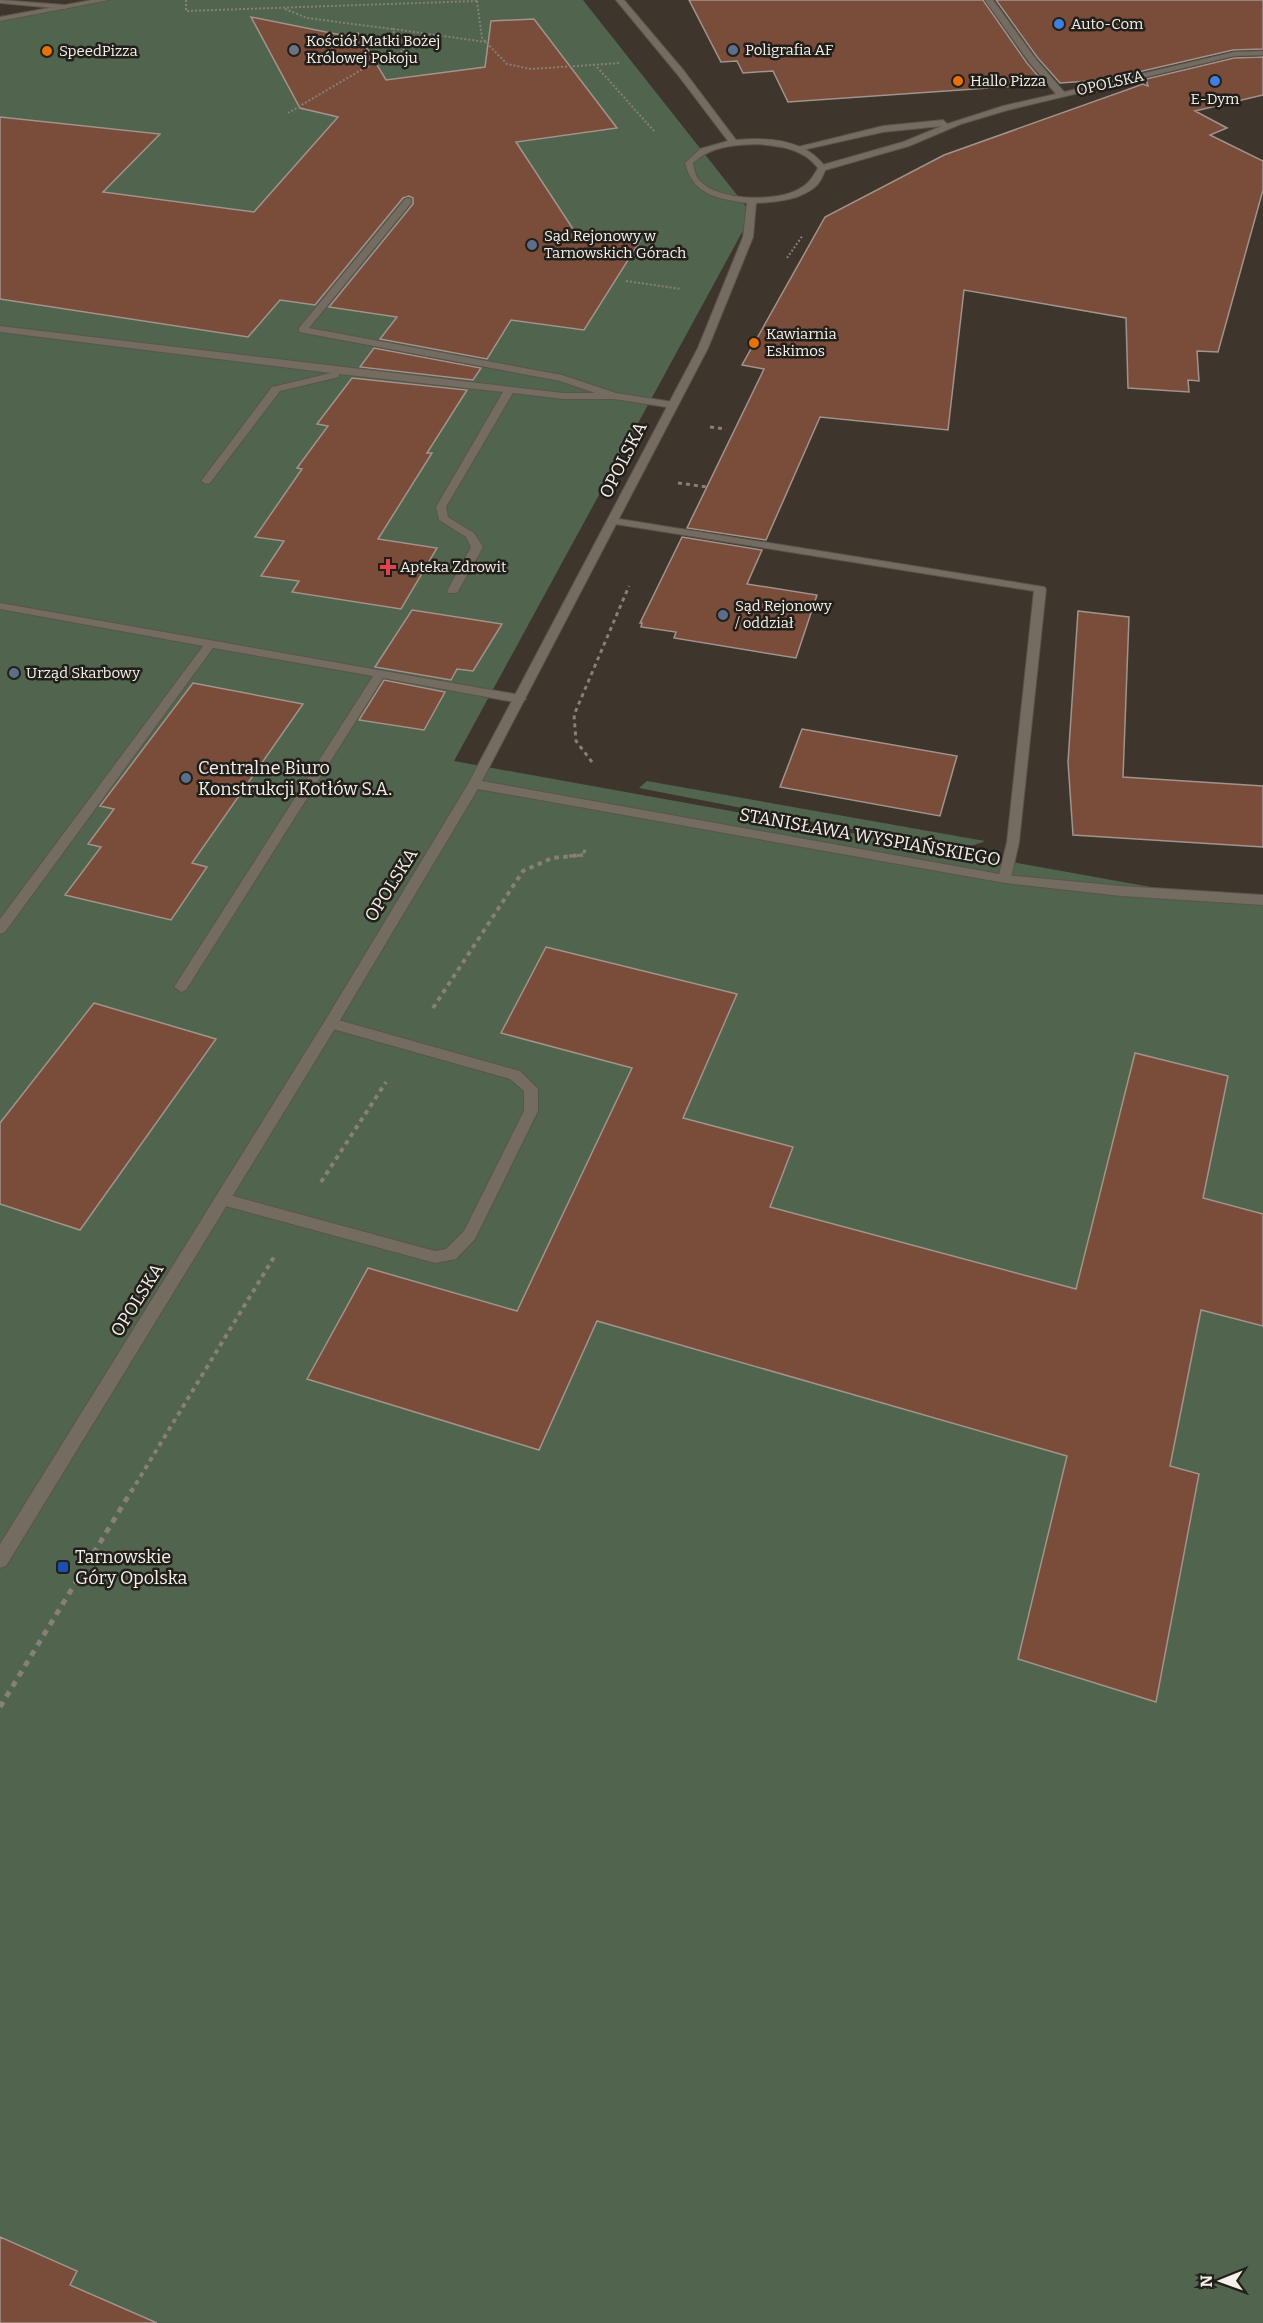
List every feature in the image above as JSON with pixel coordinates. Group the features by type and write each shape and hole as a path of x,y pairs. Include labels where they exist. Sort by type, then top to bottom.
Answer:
{"street":[{"path":"0,1 64,3 105,0"},
{"path":"620,0 681,73 734,142"},
{"path":"990,0 1032,60 1061,94"},
{"path":"0,19 64,3"},
{"name":"OPOLSKA","path":"822,168 906,144 957,122 1061,94 1234,54 1263,53"},
{"name":"OPOLSKA","path":"801,149 883,129 957,122"},
{"path":"734,142 781,143 801,149 815,158 822,168 820,178 812,188 775,199 752,200 710,192 691,179 688,171 689,163 695,156 718,145 734,142"},
{"name":"OPOLSKA","path":"0,1560 331,1023 474,784 703,348 748,237 752,200"},
{"path":"408,201 302,330 562,378 614,396"},
{"path":"0,329 346,372 563,396 614,396 673,405"},
{"path":"206,481 276,389 346,372"},
{"path":"453,591 477,547 471,535 443,518 441,507 510,389"},
{"path":"613,522 1040,589 1013,842 1005,879"},
{"path":"0,606 520,699"},
{"path":"0,929 210,644"},
{"path":"181,987 380,674"},
{"name":"STANISŁAWA WYSPIAŃSKIEGO","path":"474,784 1005,879 1121,891 1263,900"},
{"path":"222,1199 435,1257 450,1256 470,1235 531,1111 531,1089 515,1075 331,1023"}],"path":[{"path":"186,0 186,11 477,1 482,38 507,64 531,69 629,62"},
{"path":"281,8 307,18 486,42"},
{"path":"288,113 361,70 404,50 392,29"},
{"path":"364,44 398,39"},
{"path":"596,66 654,131"},
{"path":"785,260 807,230"},
{"path":"626,281 682,289"},
{"path":"703,426 726,429"},
{"path":"682,473 677,483 708,486"},
{"path":"599,766 578,748 572,728 574,715 624,595 657,528"},
{"path":"0,1707 297,1220 523,871 552,858 583,855"}],"green space":[{"path":"92,0 583,0 752,214 454,761 1206,897 1263,905 1263,2323 0,2323 0,16"},
{"path":"647,781 985,841 964,847 928,844 639,788"}],"building":[{"path":"689,0 983,0 1027,63 1045,84 788,102 773,71 743,73 737,61 721,62"},
{"path":"996,0 1263,0 1263,49 1233,50 1104,80 1060,83 1037,57"},
{"path":"251,17 341,35 358,33 386,80 485,67 491,21 534,19 617,128 516,142 575,232 640,241 584,330 511,320 487,359 380,339 397,317 329,307 413,204 413,198 409,196 403,198 315,305 280,300 248,337 0,299 0,117 160,134 103,192 254,212 338,117 300,108"},
{"path":"1263,57 1263,95 1195,111 1227,128 1210,135 1263,161 1263,190 1218,352 1197,351 1199,381 1188,380 1189,392 1128,388 1126,318 964,290 948,430 820,417 766,540 687,528 764,369 742,365 825,217 944,155 1143,84 1148,86 1146,79 1234,58"},
{"path":"374,348 481,368 473,380 360,367"},
{"path":"352,378 467,390 427,453 432,453 378,539 437,548 401,609 292,592 299,581 261,576 284,541 255,537 302,469 297,468 328,426 317,424"},
{"name":"Sąd Rejonowy / oddział","path":"682,537 762,550 747,584 817,595 796,658 674,638 676,632 641,627 642,623 640,623"},
{"path":"412,610 502,624 473,671 457,669 451,680 375,667"},
{"path":"1078,611 1129,617 1123,777 1263,786 1263,847 1073,835 1068,762"},
{"path":"384,680 445,692 424,730 359,720"},
{"name":"Centralne Biuro Konstrukcji Kotłów S.A.","path":"193,683 303,704 192,863 207,867 171,920 65,895 101,847 88,844 114,809 100,806"},
{"path":"802,729 957,756 940,816 780,787"},
{"path":"546,947 737,994 683,1118 793,1147 770,1207 1076,1289 1135,1053 1228,1076 1203,1198 1263,1214 1263,1326 1201,1310 1170,1466 1199,1474 1156,1702 1018,1659 1067,1456 597,1321 539,1450 307,1379 368,1268 517,1311 632,1068 501,1033"},
{"path":"94,1003 216,1039 80,1230 0,1204 0,1123"},
{"path":"0,2237 77,2271 70,2285 157,2323 0,2323"}],"place":[{"name":"Auto-Com","path":"1059,24"},
{"name":"Kościół Matki Bożej Królowej Pokoju","path":"294,50"},
{"name":"Poligrafia AF","path":"733,50"},
{"name":"SpeedPizza","path":"47,51"},
{"name":"Hallo Pizza","path":"958,81"},
{"name":"E-Dym","path":"1215,81"},
{"name":"Sąd Rejonowy w Tarnowskich Górach","path":"532,245"},
{"name":"Kawiarnia Eskimos","path":"754,343"},
{"name":"Apteka Zdrowit","path":"388,567"},
{"name":"Sąd Rejonowy / oddział","path":"723,615"},
{"name":"Urząd Skarbowy","path":"14,673"},
{"name":"Centralne Biuro Konstrukcji Kotłów S.A.","path":"186,778"},
{"name":"Tarnowskie Góry Opolska","path":"63,1567"}]}
